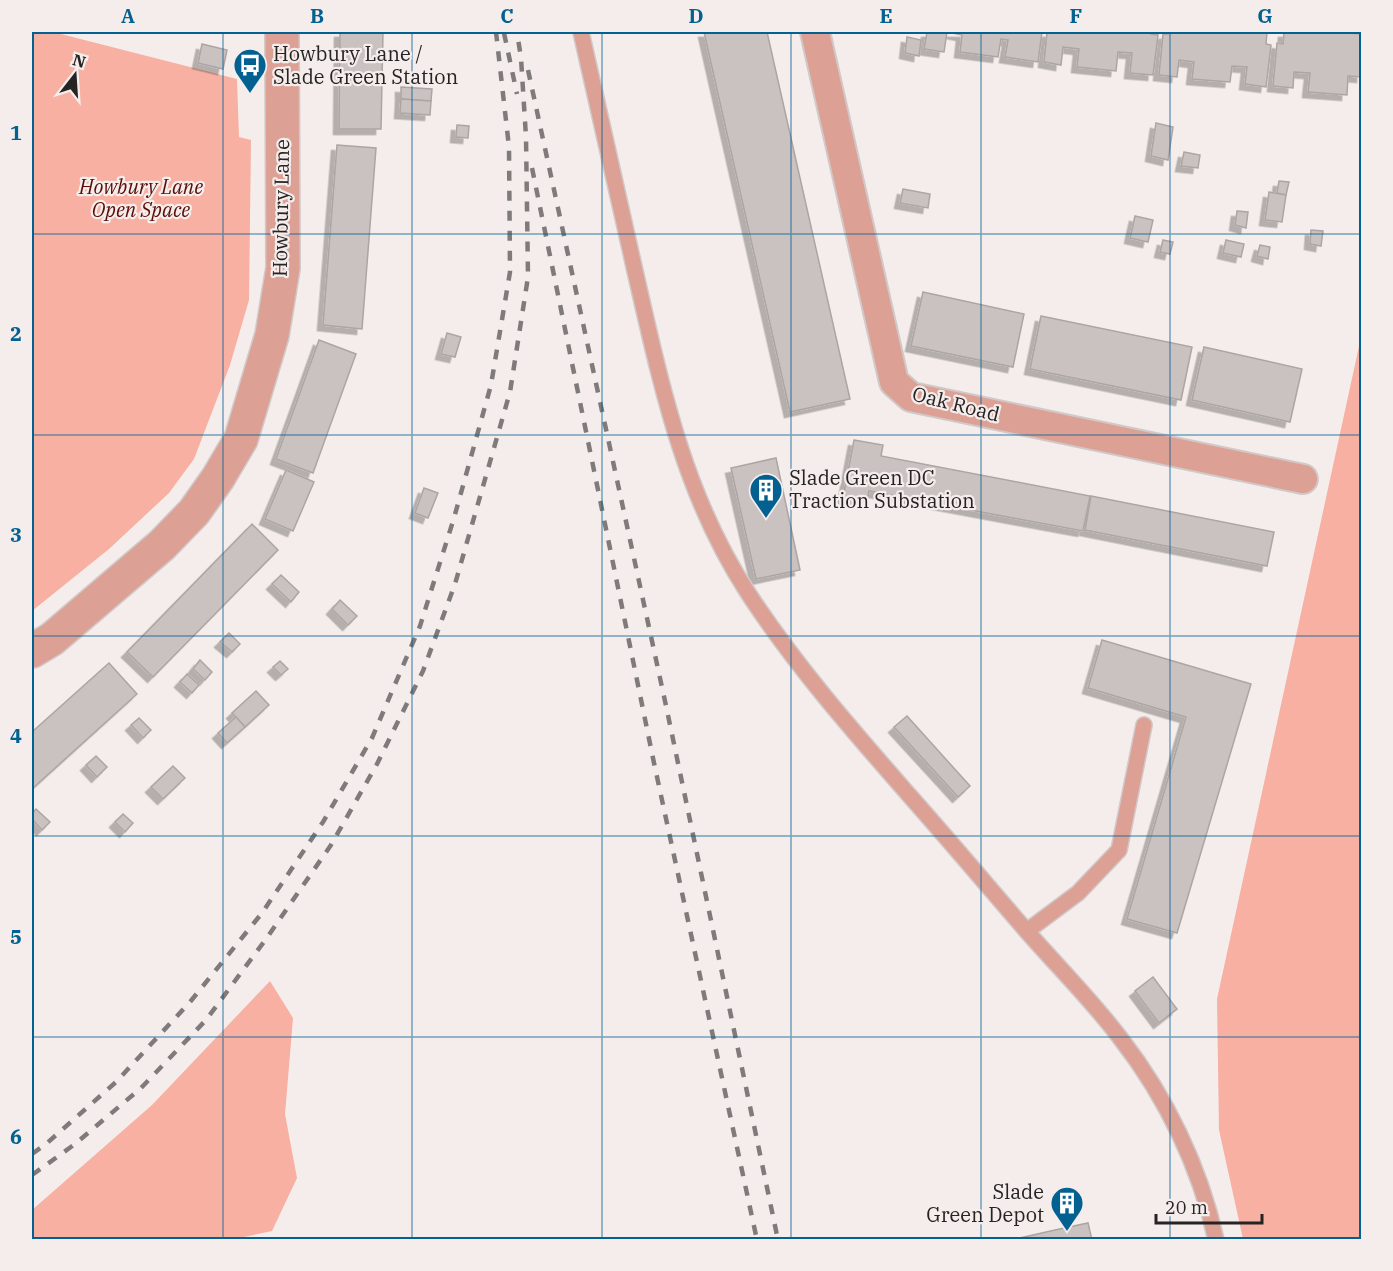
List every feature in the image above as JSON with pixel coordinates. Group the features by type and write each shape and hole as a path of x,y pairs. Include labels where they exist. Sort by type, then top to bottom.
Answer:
{"street":[{"name":"Howbury Lane","path":"32,651 52,639 162,545 194,512 218,478 240,439 272,334 283,268 282,32"},
{"name":"Oak Road","path":"815,32 894,382 911,397 1303,478"}],"lane":[{"path":"581,32 664,397 683,459 700,502 745,589 768,623 857,736 1083,992 1123,1041 1183,1140 1202,1189 1216,1239"},
{"path":"1027,930 1078,893 1119,850 1144,725"}],"green space":[{"name":"Howbury Lane Open Space","path":"32,32 57,33 237,79 239,137 251,140 249,300 230,365 194,459 169,493 109,549 32,611"},
{"path":"1361,337 1361,1239 1243,1239 1219,1130 1217,999"},
{"path":"270,981 293,1018 285,1114 297,1178 272,1231 230,1240 32,1239 32,1210 152,1105"}],"building":[{"path":"340,32 383,32 381,129 339,129"},
{"path":"704,32 767,32 850,399 790,412"},
{"path":"927,32 947,32 944,52 924,49"},
{"path":"947,32 1042,32 1038,62 1005,57 1008,40 1001,39 998,57 960,52 962,35"},
{"path":"1047,32 1151,32 1151,34 1158,35 1153,75 1130,73 1132,53 1118,52 1116,71 1077,67 1079,49 1063,47 1061,65 1044,62"},
{"path":"1168,32 1267,32 1266,44 1271,45 1266,87 1245,84 1247,67 1232,66 1230,82 1192,79 1194,62 1179,60 1177,77 1159,75 1163,34 1168,34"},
{"path":"1284,32 1362,34 1362,77 1348,76 1347,95 1308,92 1310,73 1294,72 1293,88 1273,86 1277,43 1283,44"},
{"path":"907,37 921,40 919,56 905,53"},
{"path":"202,44 227,50 223,69 198,63"},
{"path":"401,87 432,89 431,101 401,99"},
{"path":"401,99 431,101 430,115 400,113"},
{"path":"1156,123 1173,127 1168,160 1151,156"},
{"path":"457,125 469,126 468,138 456,137"},
{"path":"337,145 376,148 362,329 323,325"},
{"path":"1184,152 1200,155 1198,168 1181,166"},
{"path":"1279,181 1289,182 1286,195 1277,193"},
{"path":"903,189 930,194 928,208 900,203"},
{"path":"1269,192 1286,195 1282,222 1265,220"},
{"path":"1237,211 1248,212 1246,228 1235,225"},
{"path":"1135,216 1153,220 1148,242 1130,238"},
{"path":"1311,230 1323,231 1321,246 1310,244"},
{"path":"1163,240 1173,242 1170,254 1160,252"},
{"path":"1226,240 1244,244 1241,257 1223,253"},
{"path":"1260,245 1270,247 1268,259 1257,256"},
{"path":"923,292 1024,314 1013,367 911,346"},
{"path":"1041,316 1192,347 1181,400 1030,369"},
{"path":"447,333 461,337 455,357 441,354"},
{"path":"319,340 356,354 313,473 276,459"},
{"path":"1204,347 1302,369 1290,422 1192,400"},
{"path":"854,440 883,445 881,456 1090,496 1083,531 869,491 867,502 843,498"},
{"name":"Slade Green DC Traction Substation","path":"776,458 800,570 756,579 731,468"},
{"path":"286,470 314,482 293,531 265,519"},
{"path":"424,488 438,493 428,518 415,513"},
{"path":"1091,496 1274,532 1267,566 1085,530"},
{"path":"252,524 278,550 153,677 127,652"},
{"path":"281,575 299,592 291,602 272,584"},
{"path":"340,600 357,616 348,625 332,609"},
{"path":"229,633 240,644 232,652 220,642"},
{"path":"1102,640 1251,684 1177,933 1127,919 1186,717 1088,688"},
{"path":"200,660 212,672 205,680 193,669"},
{"path":"280,661 288,669 281,675 273,667"},
{"path":"109,663 137,694 32,789 32,732"},
{"path":"187,674 199,685 192,693 180,682"},
{"path":"256,691 269,705 245,727 232,713"},
{"path":"907,716 970,786 958,797 894,727"},
{"path":"236,717 245,727 227,743 218,733"},
{"path":"139,718 151,730 143,738 131,725"},
{"path":"96,756 107,767 97,777 86,765"},
{"path":"173,766 185,778 163,799 151,787"},
{"path":"36,809 50,822 42,830 32,819 32,813"},
{"path":"123,814 133,823 125,832 115,822"},
{"path":"1153,977 1177,1009 1159,1023 1135,991"},
{"name":"Slade Green Depot","path":"1088,1223 1092,1240 1011,1240 1055,1230"}],"railway":[{"path":"32,1154 116,1082 190,1002 262,913 323,822 372,738 420,626 454,518 491,385 510,272 509,147 496,32"},
{"path":"32,1175 75,1144 141,1088 206,1020 331,845 377,764 423,671 455,584 510,392 528,277 526,137 517,32"},
{"path":"504,33 517,94"},
{"path":"528,70 665,701 778,1240"},
{"path":"532,168 654,763 757,1240"}],"place":[{"name":"Howbury Lane / Slade Green Station","path":"250,94"},
{"name":"Slade Green DC Traction Substation","path":"766,519"},
{"name":"Slade Green Depot","path":"1067,1232"}]}
